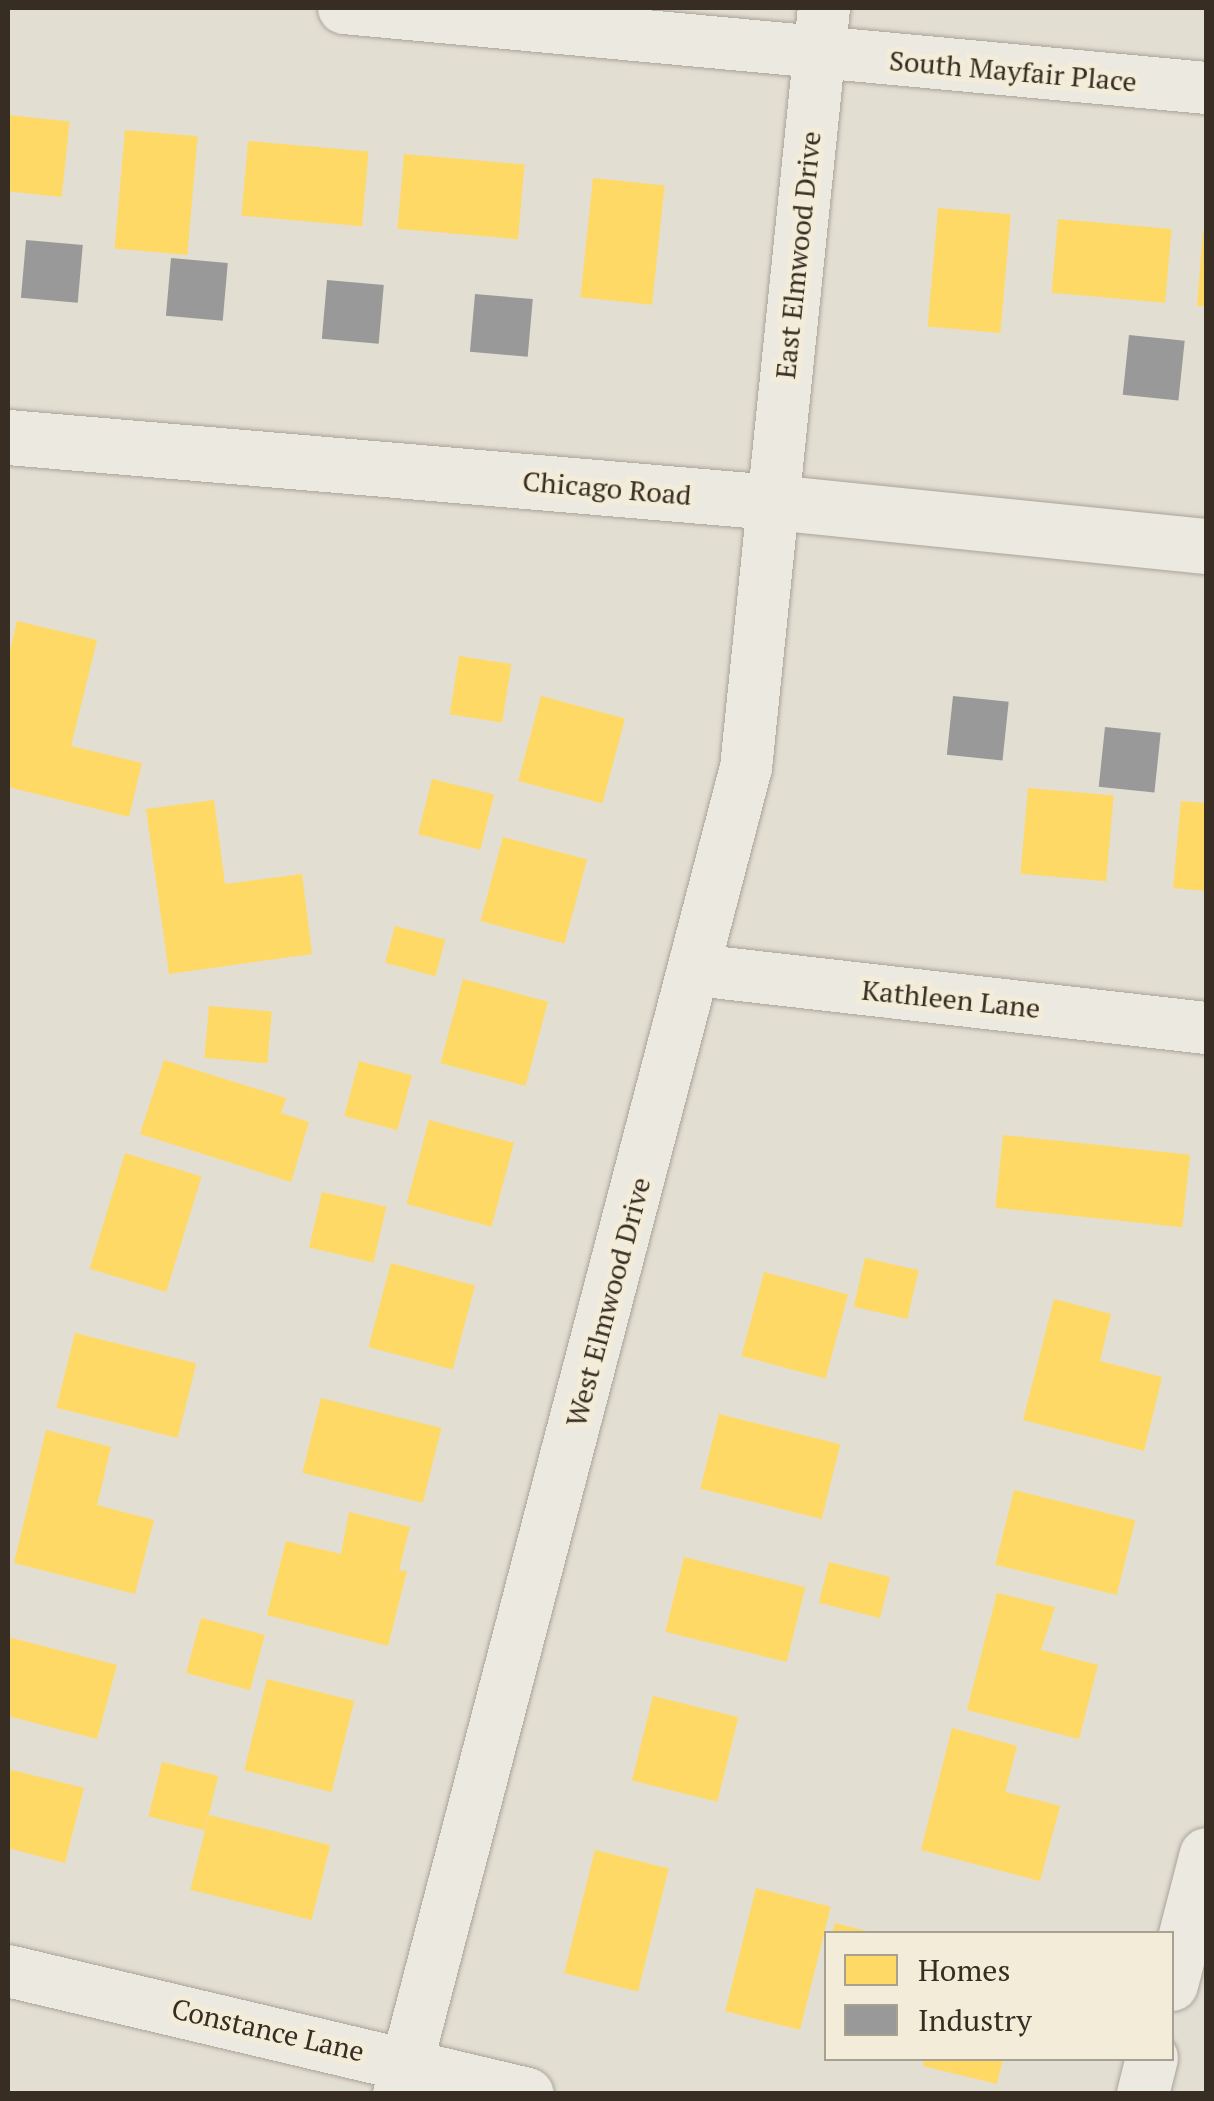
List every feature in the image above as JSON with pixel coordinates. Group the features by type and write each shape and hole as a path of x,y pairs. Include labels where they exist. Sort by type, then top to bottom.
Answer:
{"street":[{"name":"South Mayfair Place","path":"344,8 822,30 1206,88"},
{"name":"East Elmwood Drive","path":"772,502 822,30"},
{"name":"Chicago Road","path":"8,438 772,502 1206,546"},
{"name":"West Elmwood Drive","path":"403,2078 746,768 772,502"},
{"name":"Kathleen Lane","path":"696,970 1206,1028"},
{"path":"1174,1977 1206,1854"},
{"name":"Constance Lane","path":"8,1970 403,2078 528,2094"},
{"path":"1143,2094 1151,2061"}],"building: Homes":[{"path":"8,115 70,121 62,197 8,191"},
{"path":"125,130 198,136 187,255 115,249"},
{"path":"248,141 369,152 362,226 241,216"},
{"path":"404,154 525,165 518,239 397,229"},
{"path":"593,178 665,186 652,305 580,297"},
{"path":"938,208 1011,214 1000,333 928,327"},
{"path":"1058,219 1172,229 1165,303 1052,293"},
{"path":"1203,231 1206,306 1197,306"},
{"path":"17,621 97,640 71,746 142,763 129,817 8,787 8,659"},
{"path":"459,656 511,664 502,723 450,714"},
{"path":"541,696 625,719 602,804 518,781"},
{"path":"432,779 494,794 480,850 418,834"},
{"path":"1028,788 1114,795 1106,881 1021,874"},
{"path":"214,800 225,884 302,874 312,954 169,974 146,809"},
{"path":"1181,801 1206,803 1206,891 1173,888"},
{"path":"503,837 587,860 565,944 480,921"},
{"path":"395,926 445,939 435,976 385,963"},
{"path":"463,979 548,1002 525,1086 440,1063"},
{"path":"209,1006 272,1011 267,1063 204,1058"},
{"path":"164,1060 286,1098 281,1113 309,1122 291,1182 140,1134"},
{"path":"359,1061 412,1075 397,1130 344,1116"},
{"path":"429,1120 514,1143 491,1227 406,1204"},
{"path":"1003,1135 1190,1155 1182,1227 995,1208"},
{"path":"125,1153 202,1176 166,1292 90,1269"},
{"path":"322,1192 386,1207 373,1262 309,1248"},
{"path":"865,1258 919,1270 907,1319 854,1307"},
{"path":"391,1263 475,1286 453,1370 368,1347"},
{"path":"764,1272 848,1295 826,1379 741,1356"},
{"path":"1054,1299 1111,1314 1100,1361 1162,1377 1144,1451 1023,1420"},
{"path":"75,1333 196,1363 178,1438 56,1408"},
{"path":"321,1398 441,1428 423,1503 302,1473"},
{"path":"719,1414 840,1444 822,1519 700,1489"},
{"path":"46,1430 111,1447 97,1505 154,1520 135,1594 14,1563"},
{"path":"1014,1490 1135,1520 1117,1595 995,1565"},
{"path":"349,1512 410,1527 399,1570 407,1571 388,1646 267,1615 286,1541 341,1554"},
{"path":"684,1557 805,1587 787,1662 665,1632"},
{"path":"829,1562 890,1577 880,1618 819,1603"},
{"path":"997,1593 1055,1607 1041,1650 1098,1665 1079,1739 967,1710"},
{"path":"201,1618 265,1635 250,1690 186,1673"},
{"path":"8,1637 117,1665 97,1739 8,1716"},
{"path":"267,1679 354,1701 332,1792 244,1770"},
{"path":"653,1696 738,1717 717,1802 632,1780"},
{"path":"952,1728 1017,1746 1005,1792 1060,1806 1040,1881 921,1850"},
{"path":"162,1762 218,1776 205,1830 148,1816"},
{"path":"8,1769 84,1788 65,1863 8,1848"},
{"path":"209,1815 330,1845 312,1920 190,1890"},
{"path":"595,1850 669,1868 638,1992 564,1973"},
{"path":"756,1888 831,1907 800,2030 725,2011"},
{"path":"835,1923 867,1931 833,1931"},
{"path":"924,2061 1002,2061 997,2084 923,2066"}],"building: Industry":[{"path":"26,240 83,245 78,303 21,298"},
{"path":"171,258 228,263 223,321 166,316"},
{"path":"327,280 384,285 379,344 322,339"},
{"path":"475,294 533,299 528,357 470,352"},
{"path":"1129,335 1185,341 1178,401 1123,395"},
{"path":"953,696 1009,702 1003,761 947,755"},
{"path":"1105,727 1161,733 1154,793 1099,787"}]}
